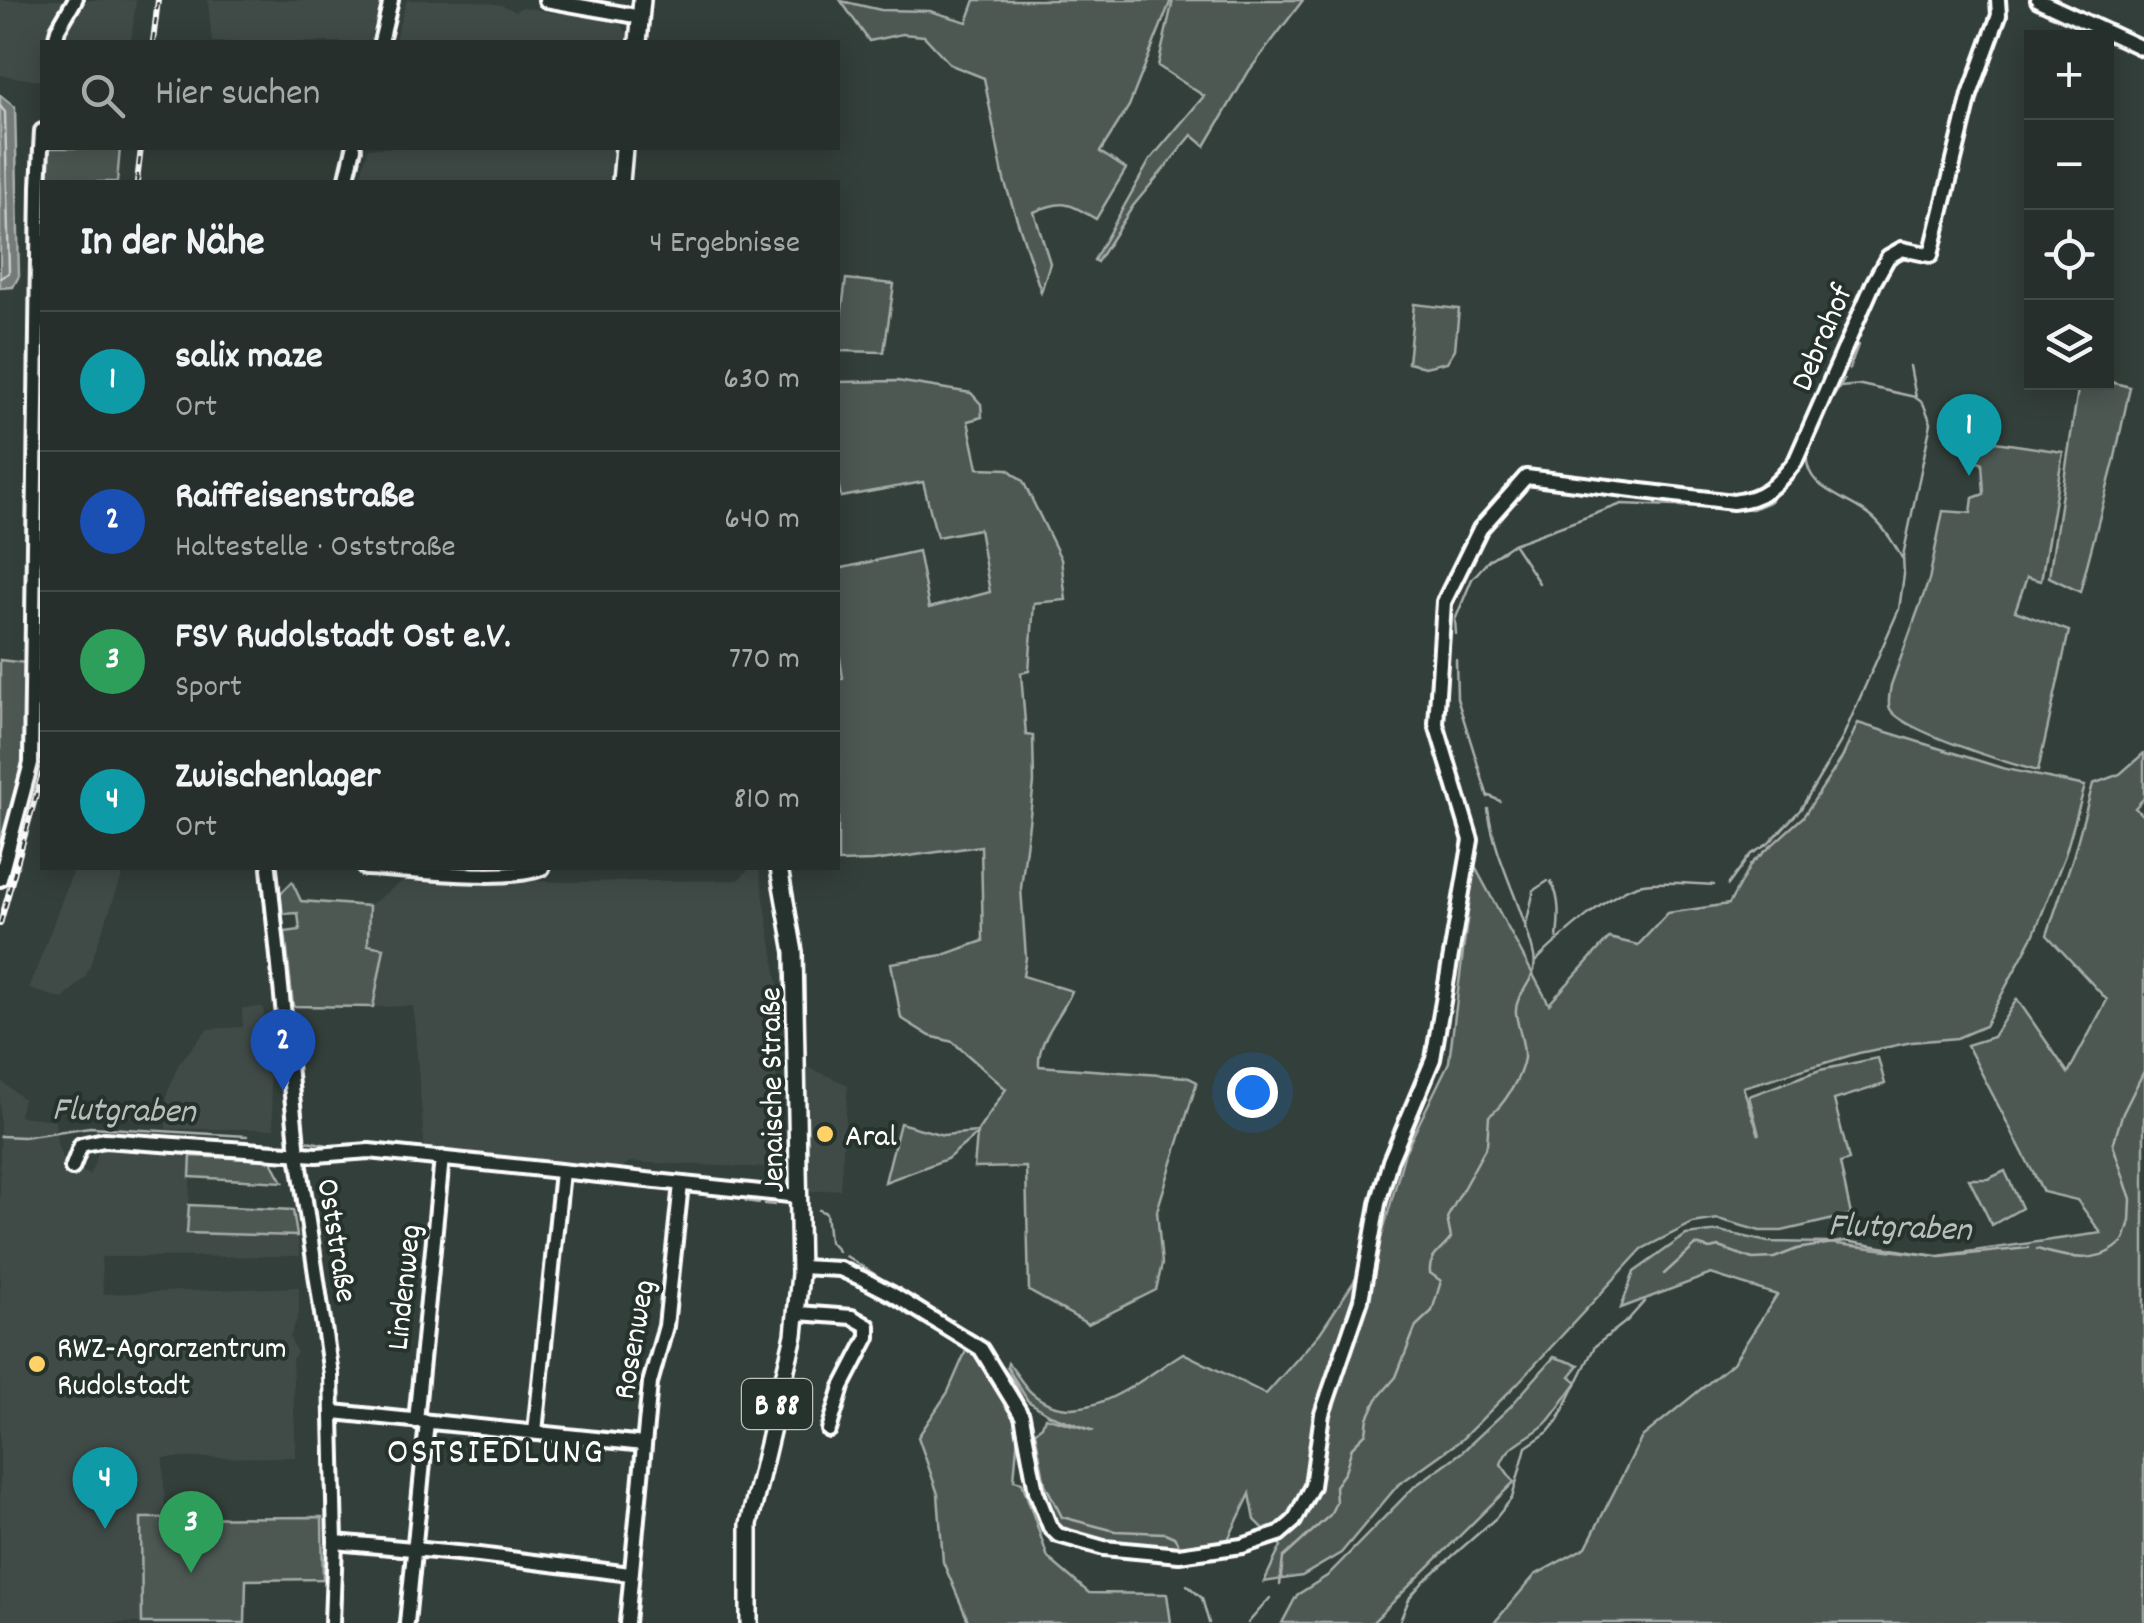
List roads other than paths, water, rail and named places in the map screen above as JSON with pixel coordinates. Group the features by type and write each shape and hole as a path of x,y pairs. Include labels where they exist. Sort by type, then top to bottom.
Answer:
{"main road":[{"path":"638,40 642,0"},
{"path":"621,180 624,150"},
{"name":"Jenaische Straße","path":"749,1623 748,1524 798,1314 800,1267 794,952 779,870"}],"street":[{"path":"55,40 75,0"},
{"path":"382,40 392,0"},
{"path":"546,0 641,17"},
{"name":"Debrahof","path":"800,1267 840,1269 892,1294 981,1349 1022,1416 1036,1492 1050,1527 1058,1535 1104,1548 1179,1555 1242,1546 1279,1534 1302,1509 1312,1486 1322,1414 1361,1300 1386,1175 1433,1059 1471,840 1436,724 1444,602 1480,529 1526,477 1733,502 1764,495 1778,484 1795,462 1888,257 1902,249 1931,255 1970,95 1999,15 1998,0"},
{"path":"2038,0 2144,50"},
{"path":"0,878 31,763 41,150"},
{"path":"346,180 354,150"},
{"name":"Oststraße","path":"270,870 298,1154 325,1321 334,1412 332,1623"},
{"path":"407,870 536,870"},
{"path":"72,1168 81,1146 104,1140 298,1154 369,1151 799,1196"},
{"name":"Lindenweg","path":"407,1623 442,1158"},
{"path":"535,1432 562,1172"},
{"name":"Rosenweg","path":"627,1623 650,1383 666,1326 681,1184"},
{"path":"798,1314 852,1317 868,1326 868,1338 842,1387 829,1430"},
{"path":"334,1412 644,1444"},
{"path":"335,1542 630,1574"}],"water":[{"path":"0,95 15,107 19,276 13,287 0,288"}],"waterway":[{"path":"1849,369 1858,345"},
{"path":"1728,885 1750,855 1768,844 1800,810 1841,741 1899,609 1903,556 1931,423 1923,403 1916,398 1910,366"},
{"path":"1824,412 1844,380"},
{"path":"1840,387 1861,385 1915,397"},
{"path":"1807,451 1812,476 1874,519 1902,558"},
{"path":"1456,634 1455,620 1472,579 1489,560 1513,544 1622,504 1752,509 1771,501 1779,490"},
{"path":"1514,545 1539,583"},
{"path":"1456,660 1457,698 1488,797"},
{"path":"1487,795 1500,801"},
{"path":"1280,1585 1283,1558 1330,1515 1336,1502 1335,1486 1345,1472 1352,1447 1366,1433 1377,1399 1396,1377 1416,1326 1432,1311 1441,1281 1430,1273 1430,1267 1451,1238 1447,1218 1487,1145 1489,1116 1506,1098 1522,1066 1524,1052 1516,1006 1533,973 1534,956 1488,809"},
{"path":"1525,929 1534,890 1548,881"},
{"path":"1551,882 1558,902 1557,938"},
{"path":"1536,961 1586,916 1631,888 1661,883 1714,885"},
{"name":"Flutgraben","path":"2037,1249 2071,1257 2094,1257 2124,1240 2131,1200 2113,1145 2122,1115 2144,1071"},
{"name":"Flutgraben","path":"0,1136 23,1137 90,1127 247,1136"},
{"name":"Flutgraben","path":"307,1141 333,1146"},
{"name":"Flutgraben","path":"362,1158 433,1166"},
{"name":"Flutgraben","path":"448,1168 506,1173"},
{"name":"Flutgraben","path":"516,1174 555,1178"},
{"name":"Flutgraben","path":"566,1180 675,1191"},
{"name":"Flutgraben","path":"686,1192 739,1197"},
{"name":"Flutgraben","path":"746,1201 759,1203"},
{"name":"Flutgraben","path":"765,1204 775,1205"},
{"name":"Flutgraben","path":"819,1210 826,1213 829,1241 838,1251"},
{"name":"Flutgraben","path":"1664,1274 1696,1245 1719,1247 1753,1259 1774,1258 1797,1249 1845,1241 1940,1257 2028,1248"},
{"name":"Flutgraben","path":"846,1256 953,1324"},
{"name":"Flutgraben","path":"1399,1623 1410,1597 1424,1581 1496,1518 1512,1498 1526,1447 1558,1420 1595,1346 1644,1302"},
{"name":"Flutgraben","path":"989,1351 1013,1380 1027,1408"},
{"name":"Flutgraben","path":"1035,1432 1045,1484 1062,1517 1115,1531 1165,1533 1174,1537 1181,1548"},
{"name":"Flutgraben","path":"1187,1585 1202,1598 1209,1623"},
{"path":"1248,1623 1270,1598"}],"railway":[{"path":"153,40 158,0"},
{"path":"137,180 141,150"},
{"path":"0,924 40,781"}],"place":[{"name":"salix maze","path":"1969,476"},
{"name":"Raiffeisenstraße","path":"283,1091"},
{"name":"Aral","path":"825,1134"},
{"name":"RWZ-Agrarzentrum Rudolstadt","path":"37,1364"},
{"name":"Zwischenlager","path":"105,1529"},
{"name":"FSV Rudolstadt Ost e.V.","path":"191,1573"}],"district":[{"name":"OSTSIEDLUNG","path":"496,1449"}]}
